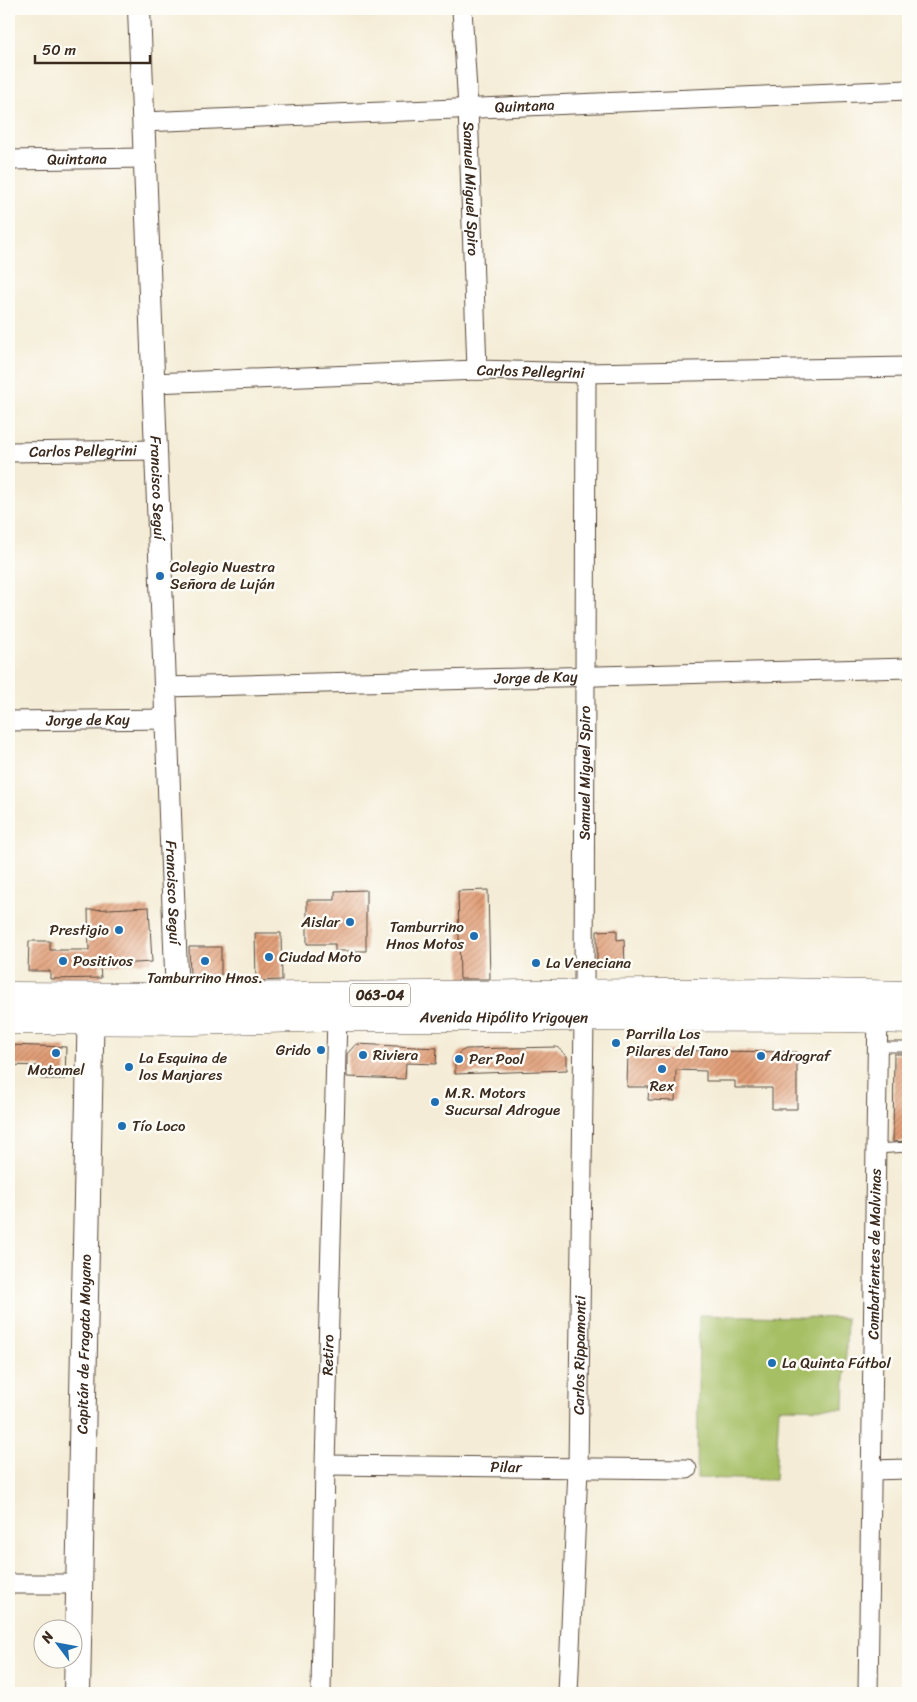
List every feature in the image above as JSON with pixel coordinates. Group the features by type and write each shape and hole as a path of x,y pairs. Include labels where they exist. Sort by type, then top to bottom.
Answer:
{"main road":[{"name":"Avenida Hipólito Yrigoyen","path":"9,996 91,1008 176,1009 584,1005 847,1018 908,995"},
{"name":"Avenida Hipólito Yrigoyen","path":"176,1009 337,1017 584,1005"},
{"name":"Avenida Hipólito Yrigoyen","path":"878,1007 908,1020"},
{"name":"Avenida Hipólito Yrigoyen","path":"9,1020 54,1019 91,1008"},
{"name":"Capitán de Fragata Moyano","path":"77,1693 91,1008"}],"street":[{"name":"Francisco Seguí","path":"139,9 176,1009"},
{"name":"Samuel Miguel Spiro","path":"462,9 468,107 477,370"},
{"name":"Quintana","path":"143,122 908,90"},
{"name":"Quintana","path":"9,160 145,158"},
{"name":"Carlos Pellegrini","path":"153,383 477,370 586,373 908,366"},
{"name":"Samuel Miguel Spiro","path":"584,1005 586,373"},
{"name":"Carlos Pellegrini","path":"9,452 156,450"},
{"name":"Jorge de Kay","path":"165,686 908,668"},
{"name":"Jorge de Kay","path":"9,721 166,718"},
{"name":"Carlos Rippamonti","path":"568,1693 578,1469 584,1005"},
{"name":"Combatientes de Malvinas","path":"868,1693 878,1007"},
{"name":"Retiro","path":"322,1693 325,1465 337,1017"},
{"name":"Pilar","path":"325,1465 578,1469 687,1468"},
{"path":"871,1470 908,1469"},
{"path":"9,1584 79,1584"}],"lane":[{"path":"878,1046 908,1047"},
{"path":"876,1149 908,1147"}],"green space":[{"name":"La Quinta Fútbol","path":"699,1315 847,1318 844,1409 779,1408 775,1480 697,1478"}],"building":[{"name":"Aislar","path":"366,890 366,951 335,951 335,944 307,944 307,900 335,900 335,891"},
{"name":"Tamburrino Hnos Motos","path":"488,890 490,979 460,979 458,891"},
{"name":"Prestigio","path":"149,907 152,962 100,965 101,978 50,979 50,971 28,971 29,941 50,941 50,950 89,950 88,910"},
{"path":"617,930 617,940 624,939 625,966 597,967 597,931"},
{"name":"Ciudad Moto","path":"255,933 281,933 282,980 256,981"},
{"name":"Tamburrino Hnos.","path":"189,947 221,947 221,975 190,975"},
{"path":"356,1044 437,1048 436,1064 406,1063 405,1079 347,1077 347,1054"},
{"path":"9,1045 66,1047 65,1079 41,1079 41,1066 9,1065"},
{"path":"557,1047 567,1056 567,1070 455,1074 455,1058 466,1049"},
{"path":"628,1050 797,1052 797,1109 772,1109 772,1088 735,1088 735,1081 706,1081 706,1071 676,1070 675,1101 648,1100 649,1087 627,1087"},
{"path":"894,1054 908,1054 908,1141 893,1142"}],"place":[{"name":"Colegio Nuestra Señora de Luján","path":"160,576"},
{"name":"Aislar","path":"350,922"},
{"name":"Prestigio","path":"119,930"},
{"name":"Tamburrino Hnos Motos","path":"474,936"},
{"name":"Ciudad Moto","path":"269,957"},
{"name":"Positivos","path":"63,961"},
{"name":"Tamburrino Hnos.","path":"205,961"},
{"name":"La Veneciana","path":"536,963"},
{"name":"Parrilla Los Pilares del Tano","path":"616,1043"},
{"name":"Grido","path":"321,1050"},
{"name":"Motomel","path":"56,1053"},
{"name":"Riviera","path":"363,1055"},
{"name":"Adrograf","path":"761,1056"},
{"name":"Per Pool","path":"459,1059"},
{"name":"La Esquina de los Manjares","path":"129,1067"},
{"name":"Rex","path":"662,1069"},
{"name":"M.R. Motors Sucursal Adrogue","path":"435,1102"},
{"name":"Tío Loco","path":"122,1126"},
{"name":"La Quinta Fútbol","path":"772,1363"}]}
